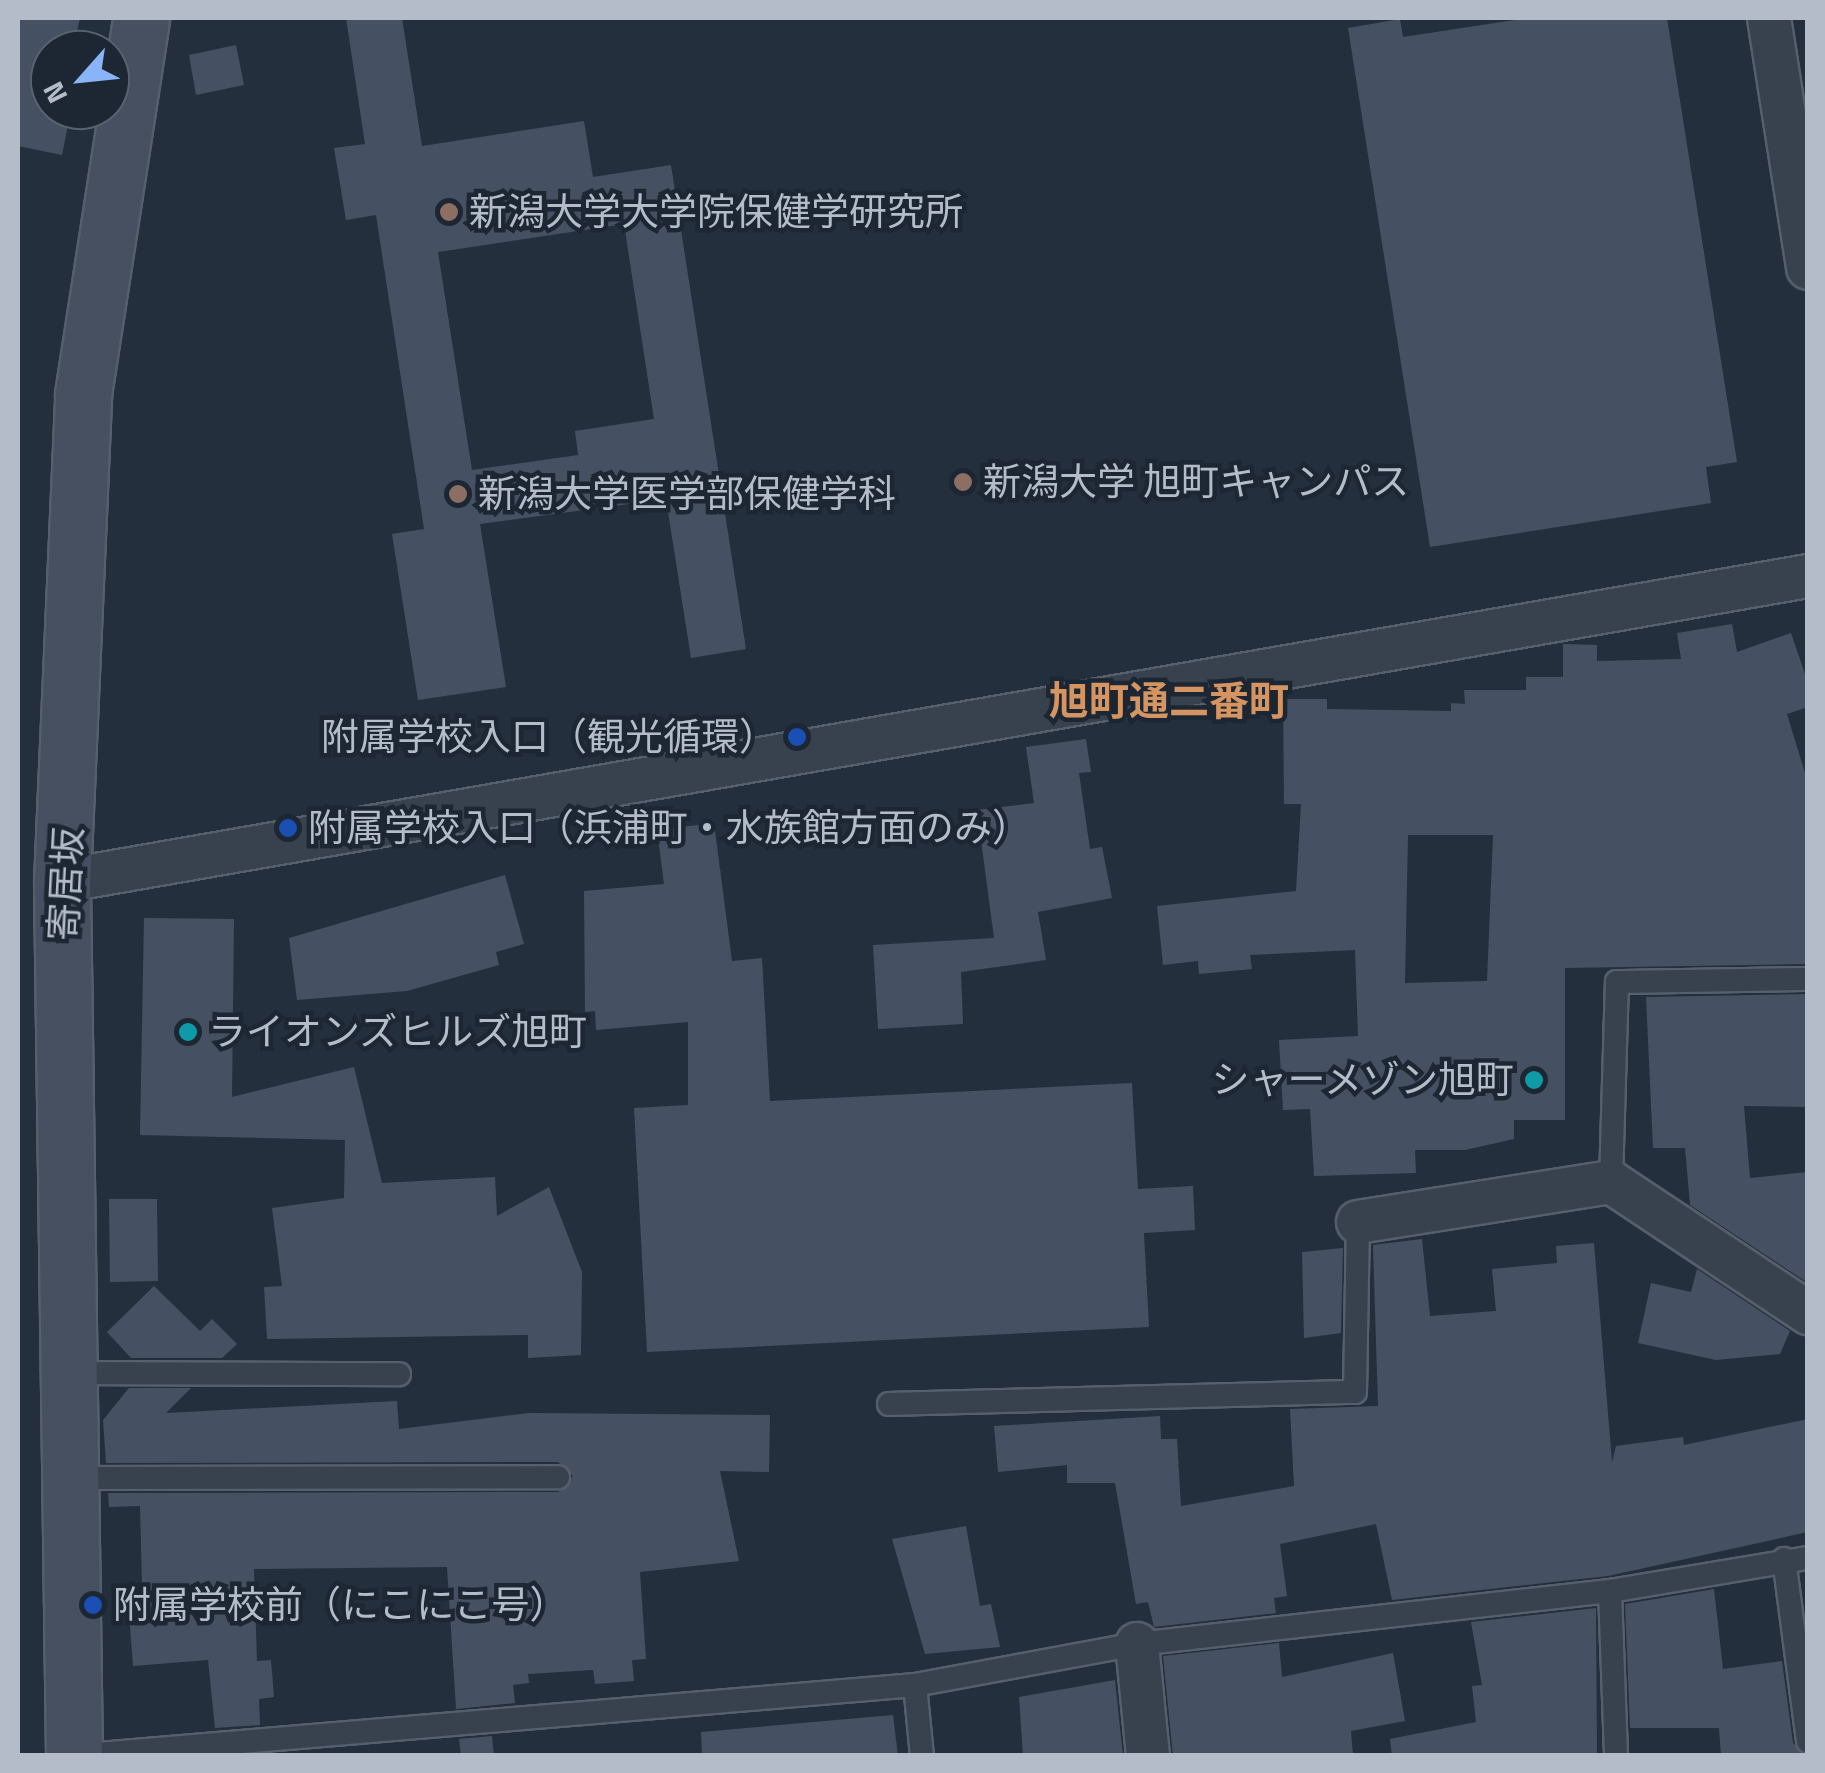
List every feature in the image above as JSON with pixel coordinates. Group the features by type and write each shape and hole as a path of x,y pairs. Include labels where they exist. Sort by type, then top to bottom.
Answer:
{"street":[{"name":"寄居坂","path":"75,1756 64,1478 65,1373 40,886 83,394 141,18"},
{"path":"1769,18 1794,100 1808,268"},
{"path":"40,886 1808,576"},
{"path":"1358,1222 1612,1182 1808,1313"},
{"path":"1137,1644 1148,1756"}],"lane":[{"path":"1612,1182 1617,982 1808,979"},
{"path":"888,1404 1355,1392 1358,1222"},
{"path":"65,1373 399,1374"},
{"path":"64,1478 558,1477"},
{"path":"75,1756 915,1685 1137,1644 1610,1591 1796,1558 1808,1741"},
{"path":"1610,1591 1616,1756"},
{"path":"915,1685 922,1756"}],"building":[{"path":"18,18 80,18 77,30 30,30 30,130 67,130 62,155 18,146"},
{"path":"346,18 402,18 422,146 584,121 593,177 671,165 746,649 691,658 666,499 480,524 506,687 418,700 392,534 424,529 376,215 346,220 334,148 365,144","holes":["624,224 654,419 575,431 578,455 472,470 438,252"]},
{"path":"1527,18 1667,18 1737,462 1706,467 1711,503 1430,547 1348,28 1400,19 1403,37"},
{"path":"236,45 244,85 196,95 189,55"},
{"path":"1732,624 1737,652 1791,633 1808,683 1808,707 1787,714 1808,783 1808,964 1565,968 1565,1120 1514,1120 1514,1139 1465,1150 1415,1150 1416,1173 1314,1176 1310,1109 1283,1110 1279,1040 1358,1036 1355,950 1250,955 1252,969 1199,974 1198,961 1163,965 1157,906 1296,891 1301,804 1284,804 1283,699 1327,699 1327,709 1451,711 1451,703 1465,704 1464,690 1526,690 1526,677 1563,677 1563,644 1597,645 1597,661 1681,659 1677,633","holes":["1408,835 1493,835 1487,981 1405,983"]},
{"path":"1086,739 1091,772 1079,773 1090,849 1102,847 1112,898 1038,912 1046,960 961,972 963,1024 878,1029 873,945 994,938 977,810 1034,803 1026,747"},
{"path":"714,823 732,961 762,958 770,1101 1132,1083 1138,1189 1193,1186 1195,1230 1144,1233 1149,1327 647,1352 634,1108 688,1105 688,1022 596,1030 595,1011 585,1012 584,891 664,884 657,830"},
{"path":"505,875 524,944 496,952 499,965 407,991 297,1000 289,938"},
{"path":"144,918 234,919 232,1097 354,1067 382,1183 495,1177 497,1216 549,1187 582,1272 581,1355 528,1358 528,1335 267,1339 264,1287 282,1286 272,1208 344,1198 345,1140 140,1135"},
{"path":"1808,994 1808,1107 1744,1106 1750,1178 1808,1172 1808,1283 1690,1205 1685,1148 1653,1148 1646,997"},
{"path":"109,1199 157,1199 158,1281 110,1282"},
{"path":"1422,1239 1430,1316 1496,1311 1492,1269 1557,1263 1556,1246 1594,1243 1612,1462 1616,1446 1683,1437 1684,1445 1808,1419 1808,1532 1608,1576 1392,1600 1376,1524 1280,1544 1287,1596 1274,1598 1276,1613 1154,1627 1148,1602 1136,1604 1115,1483 1067,1483 1067,1465 998,1472 994,1426 1160,1416 1161,1439 1177,1439 1181,1506 1294,1486 1290,1409 1378,1406 1373,1245"},
{"path":"1343,1248 1341,1333 1304,1338 1302,1252"},
{"path":"1697,1269 1790,1331 1780,1354 1716,1360 1638,1343 1651,1283 1691,1292"},
{"path":"154,1286 200,1331 212,1319 237,1344 222,1358 131,1358 107,1332"},
{"path":"129,1388 191,1388 166,1413 397,1401 399,1429 529,1413 770,1415 769,1472 720,1471 739,1561 640,1572 646,1659 632,1660 634,1681 595,1684 593,1670 528,1674 529,1683 513,1685 515,1703 456,1709 447,1567 254,1569 257,1661 271,1660 274,1697 259,1699 260,1725 215,1728 208,1660 133,1666 127,1587 142,1586 140,1506 109,1507 108,1493 558,1492 573,1476 558,1462 106,1463 103,1420"},
{"path":"966,1526 980,1606 991,1604 1000,1647 925,1654 892,1539"},
{"path":"1714,1589 1723,1669 1782,1661 1793,1743 1806,1756 1721,1756 1719,1728 1630,1728 1625,1604"},
{"path":"1596,1608 1597,1756 1392,1756 1390,1739 1476,1722 1472,1686 1482,1685 1471,1622"},
{"path":"1279,1643 1282,1677 1393,1653 1405,1721 1351,1731 1353,1756 1173,1756 1163,1656"},
{"path":"1115,1680 1123,1756 1023,1756 1019,1697"},
{"path":"893,1715 898,1756 702,1756 701,1732"},
{"path":"492,1736 494,1756 461,1756 459,1739"}],"place":[{"name":"新潟大学大学院保健学研究所","path":"449,212"},
{"name":"新潟大学 旭町キャンパス","path":"963,482"},
{"name":"新潟大学医学部保健学科","path":"458,494"},
{"name":"附属学校入口（観光循環）","path":"797,737"},
{"name":"附属学校入口（浜浦町・水族館方面のみ）","path":"288,828"},
{"name":"ライオンズヒルズ旭町","path":"188,1032"},
{"name":"シャーメゾン旭町","path":"1534,1080"},
{"name":"附属学校前（にこにこ号）","path":"93,1605"}],"district":[{"name":"旭町通二番町","path":"1169,701"}]}
